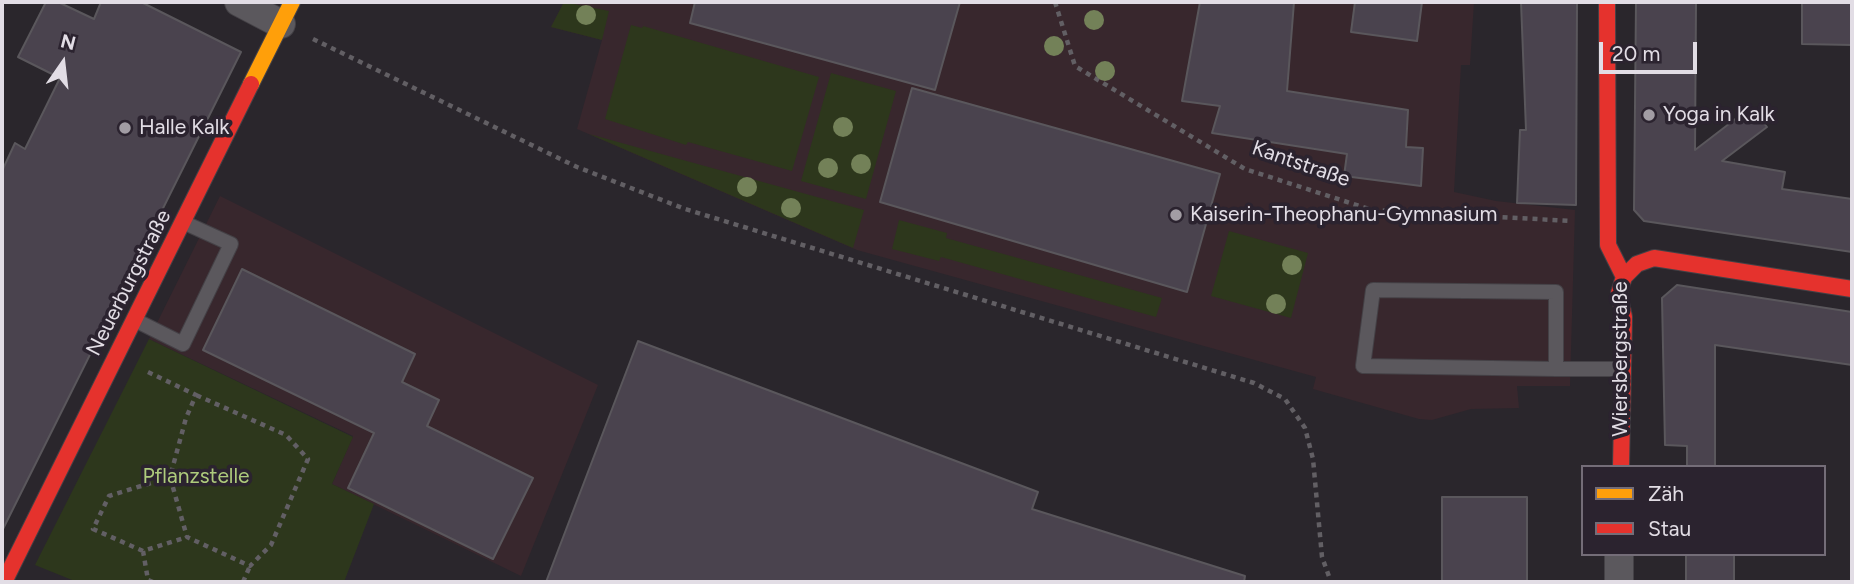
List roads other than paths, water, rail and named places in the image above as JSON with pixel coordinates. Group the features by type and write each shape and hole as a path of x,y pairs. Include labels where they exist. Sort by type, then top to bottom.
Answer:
{"street":[{"path":"239,2 286,13"},
{"name":"Wiersbergstraße","path":"1607,2 1608,246 1624,277 1619,293 1624,317 1621,465"},
{"name":"Neuerburgstraße","path":"4,582 286,13"},
{"path":"1624,277 1637,264 1654,258 1852,289"},
{"path":"1619,556 1619,582"}],"lane":[{"path":"134,320 183,344 231,244 184,222"},
{"path":"1556,369 1556,292 1373,290 1363,366 1556,369 1623,369"}],"place":[{"name":"Yoga in Kalk","path":"1649,115"},
{"name":"Halle Kalk","path":"125,128"},
{"name":"Kaiserin-Theophanu-Gymnasium","path":"1176,215"}],"park label":[{"name":"Pflanzstelle","path":"196,477"}]}
